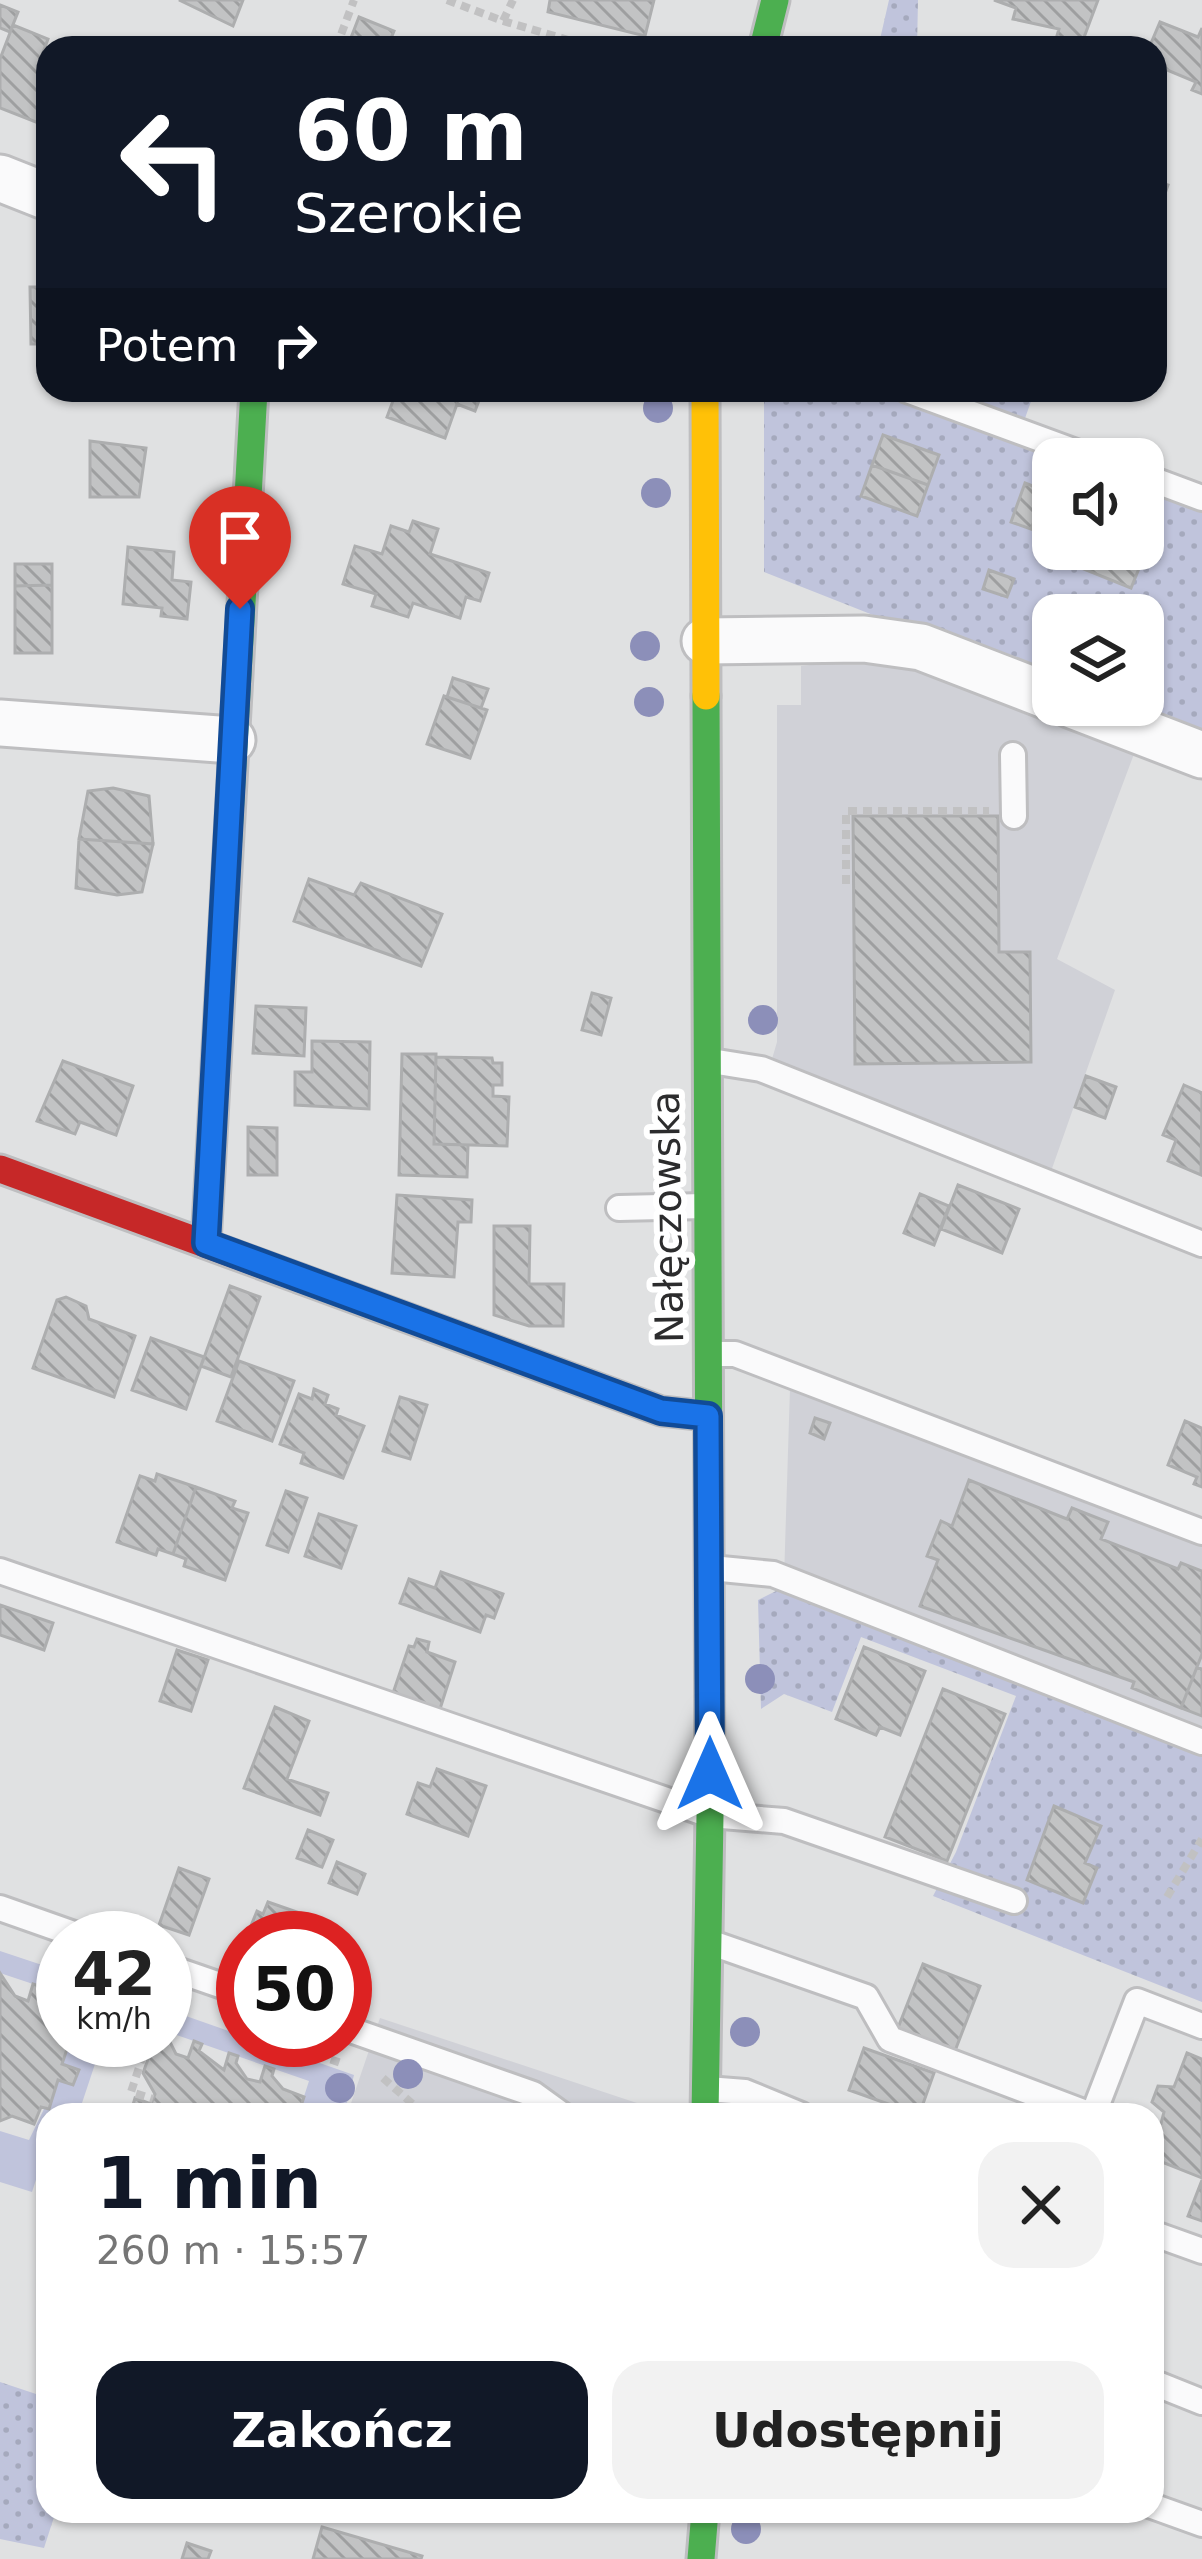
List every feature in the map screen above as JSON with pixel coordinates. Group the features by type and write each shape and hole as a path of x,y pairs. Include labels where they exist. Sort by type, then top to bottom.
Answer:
{"main road":[{"path":"766,36 775,0"},
{"path":"206,1243 253,402"},
{"name":"Nałęczowska","path":"705,402 710,1815 705,2102"},
{"path":"0,1169 661,1411 708,1416"},
{"path":"701,2559 704,2523"}],"street":[{"path":"0,178 36,192"},
{"path":"705,641 864,639 920,646 1032,690"},
{"path":"0,723 232,740"},
{"path":"1127,726 1202,755"}],"lane":[{"path":"940,402 1038,438"},
{"path":"1164,484 1202,498"},
{"path":"1005,813 1013,755"},
{"path":"705,1060 761,1069 1202,1244"},
{"path":"620,1208 706,1206"},
{"path":"708,1354 735,1354 1202,1532"},
{"path":"709,1568 773,1574 1202,1742"},
{"path":"0,1570 710,1815 784,1821 1014,1900"},
{"path":"0,1908 36,1921"},
{"path":"707,1942 866,1997 890,2038 1061,2103"},
{"path":"1097,2103 1137,2001 1202,2026"},
{"path":"372,2037 533,2094 545,2103"},
{"path":"705,2102 745,2092 772,2103"},
{"path":"1164,2238 1202,2252"},
{"path":"1164,2387 1202,2402"},
{"path":"1164,2510 1202,2524"}],"path":[{"path":"340,36 354,0"},
{"path":"447,0 555,36"},
{"path":"503,21 513,0"},
{"path":"846,884 850,830 846,812 1005,813"},
{"path":"1167,1897 1202,1839"},
{"path":"139,2067 131,2092 153,2099"},
{"path":"368,2073 389,2080 411,2102"}],"shaded area":[{"path":"889,0 918,0 917,36 881,36"},
{"path":"764,402 1031,402 1023,424 1058,438 1032,438 1032,570 1164,570 1164,480 1202,495 1202,745 1154,726 1164,726 1164,594 1032,594 1032,678 764,572"},
{"path":"889,656 1032,713 1032,726 1064,726 1134,754 1057,959 1115,990 1049,1177 772,1059 777,1042 777,705 801,705 801,666"},
{"path":"790,1388 1202,1539 1202,1742 784,1579"},
{"path":"782,1588 1202,1748 1202,2002 933,1896 956,1852 1016,1696 861,1637 832,1712 784,1694 761,1709 758,1600"},
{"path":"0,1951 36,1963 36,1985 0,1973"},
{"path":"192,2018 216,2027 216,2049 192,2040"},
{"path":"380,2018 637,2103 351,2103 363,2067 372,2067 372,2042"},
{"path":"70,2067 94,2067 82,2103 47,2103 58,2080 74,2084 78,2070"},
{"path":"269,2067 331,2067 354,2075 347,2103 302,2103 309,2081"},
{"path":"36,2126 32,2192 0,2182 0,2131 29,2140"},
{"path":"0,2382 36,2394 36,2523 52,2523 44,2548 0,2539"}],"building":[{"path":"179,0 243,0 233,26"},
{"path":"550,0 654,0 645,36 548,12"},
{"path":"994,0 1098,0 1084,36 1057,36 1059,29 1013,19 1016,8"},
{"path":"0,5 18,12 10,32 0,28"},
{"path":"359,17 394,31 392,36 352,36"},
{"path":"1160,22 1198,37 1202,28 1202,94 1192,90 1196,82 1167,70 1167,36 1154,36"},
{"path":"13,25 40,36 36,36 36,122 0,108 0,59"},
{"path":"30,287 36,287 36,344 31,344"},
{"path":"393,402 478,402 475,411 457,404 445,438 387,417"},
{"path":"883,435 939,455 928,485 872,465"},
{"path":"90,441 146,448 139,497 90,497"},
{"path":"872,465 928,485 917,516 861,496"},
{"path":"1025,483 1032,486 1031,529 1011,522"},
{"path":"413,521 438,529 430,554 489,573 480,601 466,597 460,618 413,603 408,617 372,606 376,594 343,584 355,546 382,554 391,526 409,532"},
{"path":"128,547 174,552 172,580 191,582 187,619 161,616 162,608 123,604"},
{"path":"15,564 52,564 52,585 15,586"},
{"path":"989,570 1014,579 1007,597 983,589"},
{"path":"1086,570 1138,570 1131,588"},
{"path":"52,585 52,653 15,653 15,586"},
{"path":"453,678 488,689 481,708 447,697"},
{"path":"444,696 487,710 470,758 427,744"},
{"path":"113,788 149,796 153,844 79,839 88,791"},
{"path":"853,816 998,816 999,952 1030,952 1031,1062 855,1064"},
{"path":"79,839 153,844 142,892 117,895 76,888"},
{"path":"309,879 354,895 361,883 442,914 421,966 294,921"},
{"path":"592,993 611,998 601,1035 582,1030"},
{"path":"256,1006 306,1008 304,1056 253,1053"},
{"path":"312,1041 370,1042 369,1109 295,1105 295,1072 312,1072"},
{"path":"402,1054 436,1054 434,1144 468,1145 467,1177 399,1175"},
{"path":"436,1057 492,1058 493,1063 502,1063 502,1085 493,1085 493,1096 509,1097 507,1146 434,1144"},
{"path":"63,1061 133,1086 116,1135 80,1122 75,1134 37,1121"},
{"path":"1086,1076 1116,1087 1105,1118 1075,1107"},
{"path":"1184,1085 1202,1093 1201,1175 1168,1161 1176,1140 1163,1135"},
{"path":"248,1127 277,1128 277,1175 248,1175"},
{"path":"958,1185 1019,1209 1002,1253 941,1229"},
{"path":"920,1194 949,1206 934,1245 904,1233"},
{"path":"397,1195 472,1200 471,1222 458,1222 454,1277 392,1273"},
{"path":"494,1226 530,1226 529,1284 564,1284 563,1326 529,1326 494,1315"},
{"path":"230,1286 260,1297 231,1377 201,1366"},
{"path":"66,1297 86,1306 89,1319 135,1336 114,1397 33,1368 57,1300"},
{"path":"151,1338 204,1357 186,1409 132,1390"},
{"path":"239,1361 294,1381 272,1441 217,1421"},
{"path":"314,1389 328,1395 325,1404 338,1409 336,1415 364,1426 343,1478 301,1463 304,1453 280,1444 299,1394 312,1399"},
{"path":"400,1397 427,1405 410,1459 383,1451"},
{"path":"815,1418 830,1423 824,1439 810,1433"},
{"path":"1185,1421 1202,1428 1202,1487 1194,1484 1197,1477 1168,1465"},
{"path":"157,1474 196,1487 173,1554 158,1549 156,1555 117,1542 140,1476 155,1481"},
{"path":"969,1480 1067,1519 1072,1508 1108,1522 1101,1539 1178,1569 1181,1563 1202,1571 1202,1654 1181,1708 1132,1688 1134,1682 920,1606 938,1560 927,1556 941,1521 952,1526"},
{"path":"196,1487 235,1501 232,1508 248,1513 225,1580 184,1566 186,1559 173,1554"},
{"path":"286,1491 307,1498 288,1552 267,1545"},
{"path":"319,1514 356,1526 341,1568 305,1556"},
{"path":"441,1572 503,1594 494,1618 486,1615 480,1632 400,1603 409,1579 435,1588"},
{"path":"0,1605 53,1623 44,1650 0,1635"},
{"path":"417,1639 429,1642 427,1652 455,1662 439,1712 392,1696 409,1646 414,1647"},
{"path":"864,1647 925,1671 900,1735 880,1727 876,1735 836,1719"},
{"path":"177,1650 208,1660 191,1711 160,1701"},
{"path":"1197,1667 1202,1669 1202,1716 1181,1708"},
{"path":"943,1689 1005,1714 947,1861 885,1837"},
{"path":"275,1707 309,1721 287,1779 328,1793 320,1815 244,1788"},
{"path":"437,1769 486,1786 468,1836 407,1814 418,1783 430,1787"},
{"path":"1054,1806 1101,1826 1085,1863 1097,1868 1083,1903 1027,1880"},
{"path":"308,1830 333,1840 322,1867 297,1858"},
{"path":"337,1862 365,1874 357,1894 329,1883"},
{"path":"179,1868 209,1879 192,1927 192,1911 164,1911"},
{"path":"268,1902 294,1911 264,1911"},
{"path":"923,1964 980,1986 953,2056 896,2033"},
{"path":"0,1973 15,1996 28,2001 36,1985 36,2067 79,2070 73,2085 58,2080 51,2103 36,2103 34,2124 12,2116 0,2121"},
{"path":"194,2041 202,2044 199,2051 216,2067 239,2067 247,2079 260,2082 265,2067 274,2069 272,2076 283,2089 304,2097 302,2103 151,2103 155,2094 143,2073 145,2067 192,2067"},
{"path":"864,2048 934,2073 923,2103 885,2103 849,2090"},
{"path":"1187,2053 1202,2059 1202,2178 1164,2163 1164,2103 1152,2102 1158,2086 1174,2087"},
{"path":"1202,2180 1202,2221 1188,2216"},
{"path":"322,2527 422,2556 313,2559"},
{"path":"187,2543 211,2551 208,2559 182,2559"}],"traffic: fast":[{"path":"766,36 775,0"},
{"path":"206,1243 253,402"},
{"path":"705,2103 710,1815 706,696"},
{"path":"301,1279 661,1411 708,1416"},
{"path":"701,2559 704,2523"}],"traffic: slow":[{"path":"705,402 706,696"}],"traffic: jam":[{"path":"0,1169 301,1279"}],"route":[{"path":"240,609 206,1243 661,1411 708,1416 710,1774"}]}
